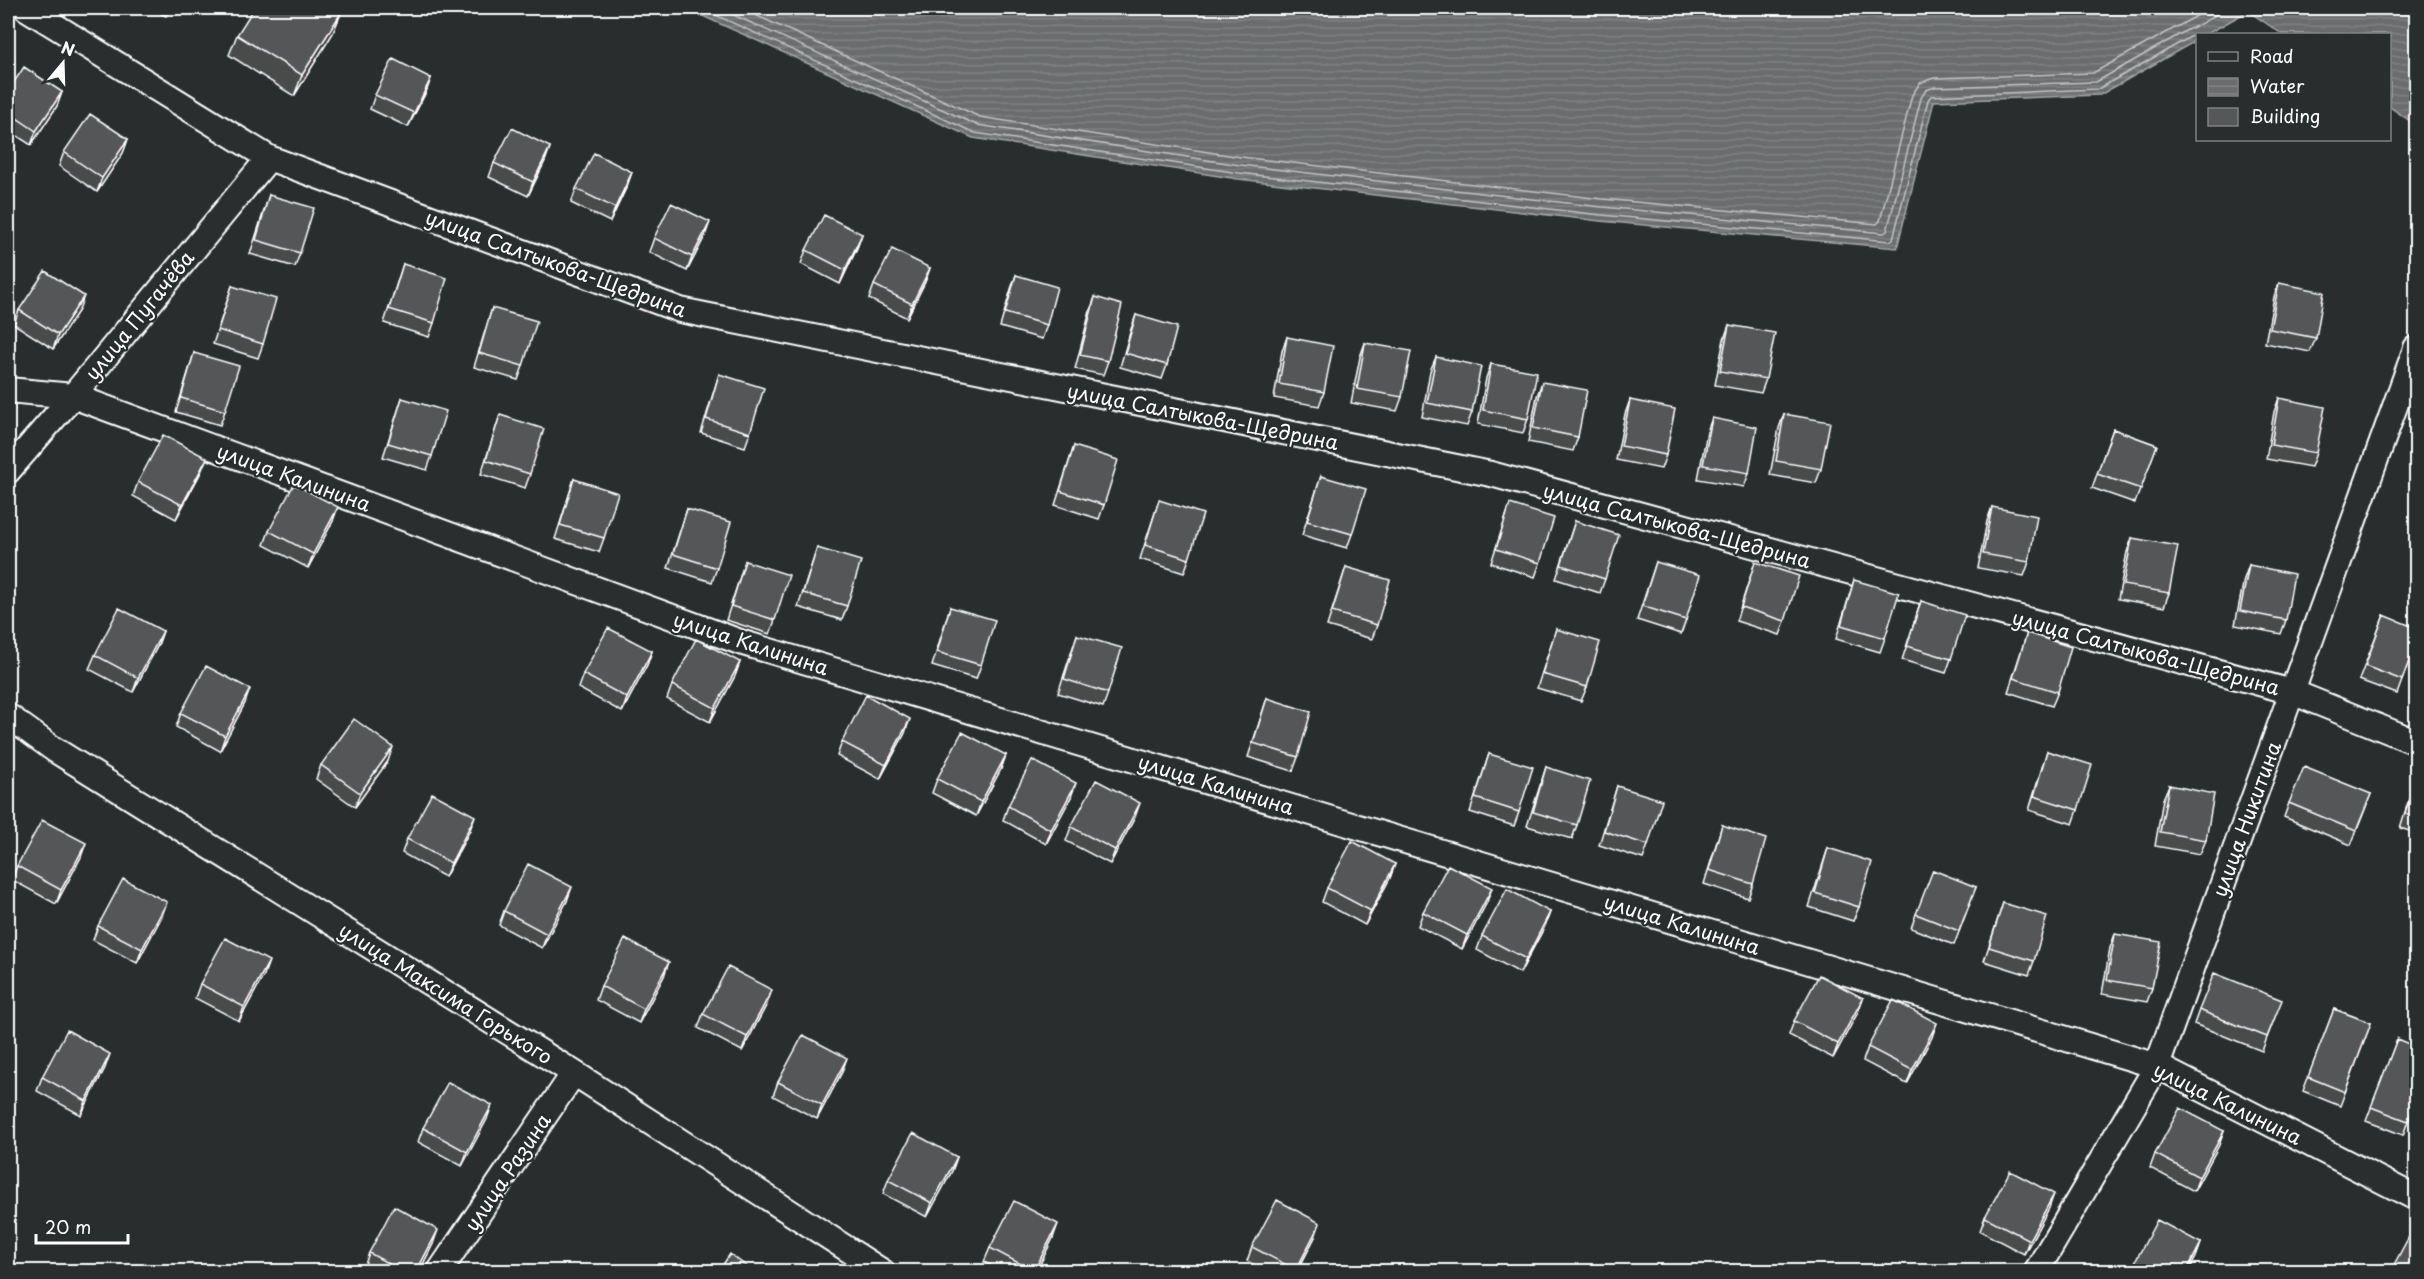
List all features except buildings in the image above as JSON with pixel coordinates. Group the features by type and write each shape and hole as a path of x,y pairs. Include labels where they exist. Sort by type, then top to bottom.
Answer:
{"street":[{"name":"улица Салтыкова-Щедрина","path":"26,8 269,158 680,310 1491,474 2292,692 2416,742"},
{"name":"улица Пугачёва","path":"8,471 73,396 269,158"},
{"name":"улица Никитина","path":"2036,1272 2157,1066 2416,348"},
{"name":"улица Калинина","path":"8,390 73,396 740,642 2157,1066 2416,1198"},
{"name":"улица Максима Горького","path":"8,716 55,750 574,1073 884,1272"},
{"name":"улица Разина","path":"439,1272 574,1073"}],"water":[{"path":"685,8 2416,8 2416,125 2391,108 2391,33 2281,33 2248,11 2209,33 2196,33 2196,41 2100,95 1934,101 1897,248 1600,221 1238,179 973,138"}]}
